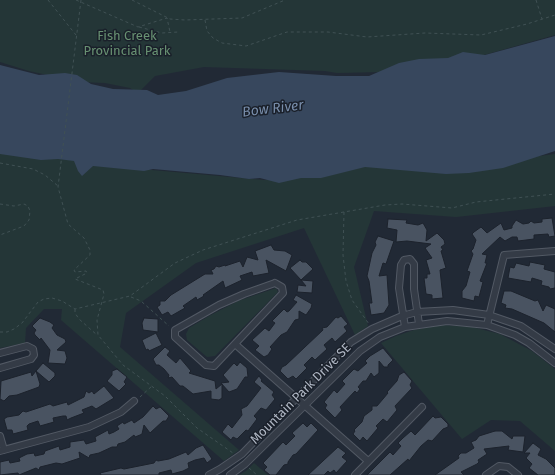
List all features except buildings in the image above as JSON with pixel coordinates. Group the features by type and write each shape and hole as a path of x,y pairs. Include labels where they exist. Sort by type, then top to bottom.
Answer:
{"street":[{"path":"487,325 504,255 553,252"},
{"path":"404,327 399,288 400,265 404,260 410,259 414,264 414,288 419,324"},
{"path":"276,283 282,287 283,293 214,366 206,365 175,337 175,330 219,305 244,294 276,283"},
{"name":"Mountain Park Drive SE","path":"209,475 242,454 351,342 372,329 402,316 417,312 453,310 489,315 521,326 555,349"},
{"name":"Mountain Park Drive SE","path":"230,475 245,464 360,351 380,338 404,327 447,321 487,325 515,335 529,343 555,362"},
{"path":"235,344 368,461"},
{"path":"0,353 27,346 33,349 34,355 31,360 0,368"},
{"path":"0,436 2,450 89,427 121,412 134,401"},
{"path":"355,475 422,407"},
{"path":"486,475 499,466 508,467 518,475"}],"path":[{"path":"48,0 76,36"},
{"path":"76,0 138,27 162,33 178,32"},
{"path":"81,0 58,187 68,224 84,238 90,250 90,255 74,270 76,272 86,271 87,273 75,278 102,290 104,294 97,320 98,335"},
{"path":"132,0 167,18 179,20 242,18 285,0"},
{"path":"536,0 542,19"},
{"path":"205,20 207,31 213,38 222,43 246,46 287,32 328,32 367,37 425,33 481,35 555,15"},
{"path":"138,27 167,18"},
{"path":"167,18 170,32"},
{"path":"0,163 33,170 45,175 58,187"},
{"path":"0,332 7,332 22,323 38,302 44,299 52,298 62,301 75,309 102,304 130,296 175,263 202,250 297,220 385,204 452,208 476,202 555,194"},
{"path":"0,204 14,206 24,204 28,206 30,212 29,220 24,226 0,235"},
{"path":"344,211 343,255 346,281 352,300 372,329"},
{"path":"130,296 141,301 175,330"},
{"path":"75,309 75,313 79,319 98,335 123,365 152,385 197,428 235,454"},
{"path":"134,401 152,385"},
{"path":"248,468 257,475"}],"green space":[{"name":"Fish Creek Provincial Park","path":"0,0 555,0 555,35 484,55 381,72 337,73 325,71 204,67 155,76 138,93 130,88 105,83 80,82 29,71 0,62"},
{"path":"0,149 152,170 264,180 291,179 369,166 424,171 555,154 555,206 456,217 374,211 354,267 368,326 355,335 304,228 196,263 126,313 120,347 239,450 224,461 61,320 62,309 44,309 26,328 25,343 0,348"},
{"path":"276,288 278,292 215,356 207,357 187,340 186,334 189,328 209,316 238,301"},
{"path":"441,325 472,327 500,334 532,351 555,369 555,451 520,421 491,420 462,439 381,343 414,330"},
{"path":"254,463 268,475 239,475 246,471"}],"water":[{"name":"Bow River","path":"555,36 555,151 503,168 469,173 446,174 365,167 321,178 301,178 279,183 260,178 249,179 153,169 144,171 93,166 82,176 74,161 58,159 41,160 0,154 0,65 39,75 65,73 77,75 91,84 113,89 147,90 158,95 186,91 227,78 279,72 336,76 369,76 399,63 419,59 448,58 463,52 485,55"}]}
